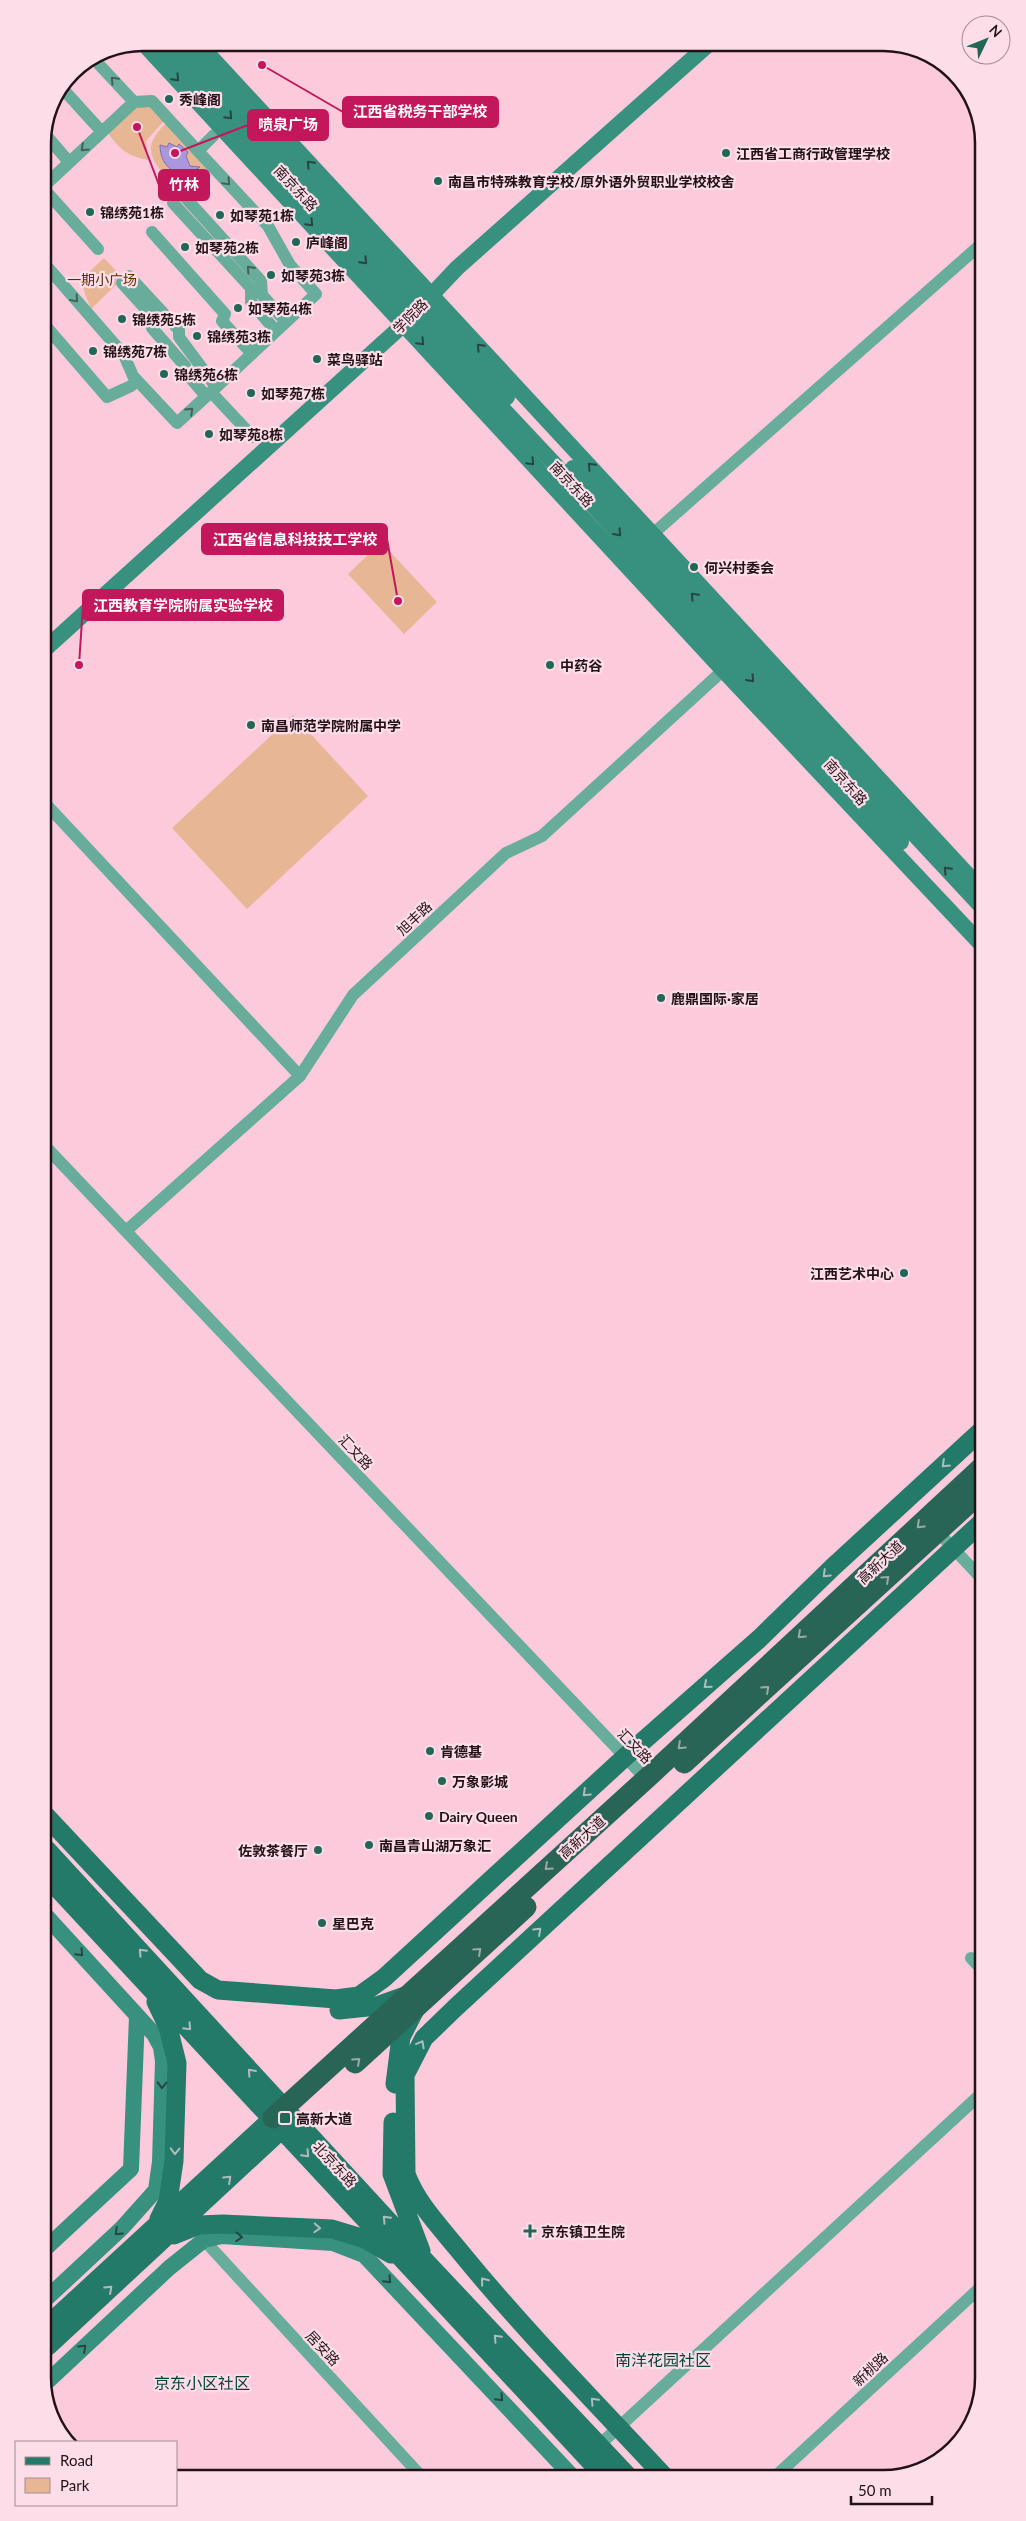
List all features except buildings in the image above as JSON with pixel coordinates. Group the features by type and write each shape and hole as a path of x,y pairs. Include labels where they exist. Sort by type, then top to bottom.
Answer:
{"highway":[{"name":"高新大道","path":"411,2002 646,1778 975,1474"},
{"name":"高新大道","path":"283,2118 975,1498"}],"main road":[{"path":"151,51 418,309"},
{"name":"南京东路","path":"169,51 418,309 648,538 734,660 975,900"},
{"name":"南京东路","path":"188,51 734,660 975,924"},
{"path":"205,51 418,309"},
{"name":"学院路","path":"51,644 418,309 457,268 701,51"},
{"path":"648,538 975,883"},
{"path":"734,660 975,937"},
{"path":"51,1821 200,1980 218,1990 336,1999 359,1996 384,1978 625,1757 759,1639 833,1567 975,1437"},
{"path":"659,2470 504,2306 429,2214 410,2184 406,2174 405,2074 424,2038 449,2014 975,1528"},
{"name":"北京东路","path":"51,1856 154,1978 283,2118 592,2451 619,2470"},
{"name":"北京东路","path":"51,1881 154,1978"},
{"path":"51,1921 154,2034 161,2047 163,2062 160,2162 156,2190 122,2228 51,2294"},
{"path":"154,1978 202,1997 236,2004 336,2010 411,2002 396,2071 392,2174 417,2243 421,2267"},
{"path":"154,1978 177,2063 174,2161 161,2231 215,2224 332,2229 365,2239 421,2267"},
{"path":"51,2243 131,2169 137,2016"},
{"name":"高新大道","path":"51,2343 161,2231 283,2118"},
{"name":"高新大道","path":"51,2323 161,2231"},
{"path":"51,2378 169,2268 204,2240 222,2236 333,2243 364,2255 564,2470"},
{"name":"北京东路","path":"592,2451 601,2470"}],"street":[{"path":"98,64 134,102"},
{"path":"66,93 102,132"},
{"path":"51,180 134,102 152,101 268,226 290,265 316,294 177,423 137,380 124,355 51,271"},
{"path":"198,151 214,135"},
{"path":"51,141 69,162"},
{"path":"182,195 261,281 262,295 281,327 251,302 251,288 173,204 174,196 182,195"},
{"path":"51,197 98,249"},
{"path":"152,232 225,314 222,321 252,354"},
{"path":"648,538 975,249"},
{"path":"211,392 179,337 179,330 129,276 122,282 152,316 152,328 185,366 187,374 211,392 253,437"},
{"path":"51,332 107,397 131,386 137,380"},
{"name":"旭丰路","path":"126,1231 300,1076 353,995 506,853 542,836 734,660"},
{"path":"51,809 300,1076"},
{"name":"汇文路","path":"51,1152 646,1778"},
{"path":"938,1532 975,1572"},
{"path":"971,1958 975,1963"},
{"path":"592,2451 975,2099"},
{"name":"居安路","path":"204,2240 415,2470"},
{"name":"新桃路","path":"782,2470 975,2292"}],"green space":[{"path":"150,105 164,121 146,141 148,160 125,151 116,144 108,133 137,106"},
{"path":"168,121 210,166 201,175 186,181 169,180 156,164 152,157 152,144 160,129"},
{"name":"一期小广场","path":"104,258 123,278 91,309 84,291 84,280 90,271"},
{"path":"381,542 437,602 404,634 348,574"},
{"path":"293,715 368,796 247,909 172,828"}],"shaded area":[{"path":"169,143 177,147 179,144 188,152 186,156 190,166 200,167 185,173 172,170 163,161 160,145 167,147"}],"place":[{"name":"江西省税务干部学校","path":"262,65"},
{"name":"秀峰阁","path":"169,99"},
{"name":"竹林","path":"137,127"},
{"name":"喷泉广场","path":"175,153"},
{"name":"江西省工商行政管理学校","path":"726,153"},
{"name":"南昌市特殊教育学校/原外语外贸职业学校校舍","path":"438,181"},
{"name":"锦绣苑1栋","path":"90,212"},
{"name":"如琴苑1栋","path":"220,215"},
{"name":"庐峰阁","path":"296,242"},
{"name":"如琴苑2栋","path":"185,247"},
{"name":"如琴苑3栋","path":"271,275"},
{"name":"如琴苑4栋","path":"238,308"},
{"name":"锦绣苑5栋","path":"122,319"},
{"name":"锦绣苑3栋","path":"197,336"},
{"name":"锦绣苑7栋","path":"93,351"},
{"name":"菜鸟驿站","path":"317,359"},
{"name":"锦绣苑6栋","path":"164,374"},
{"name":"如琴苑7栋","path":"251,393"},
{"name":"如琴苑8栋","path":"209,434"},
{"name":"何兴村委会","path":"694,567"},
{"name":"江西省信息科技技工学校","path":"398,601"},
{"name":"江西教育学院附属实验学校","path":"79,665"},
{"name":"中药谷","path":"550,665"},
{"name":"南昌师范学院附属中学","path":"251,725"},
{"name":"鹿鼎国际·家居","path":"661,998"},
{"name":"江西艺术中心","path":"904,1273"},
{"name":"肯德基","path":"430,1751"},
{"name":"万象影城","path":"442,1781"},
{"name":"Dairy Queen","path":"429,1816"},
{"name":"南昌青山湖万象汇","path":"369,1845"},
{"name":"佐敦茶餐厅","path":"318,1850"},
{"name":"星巴克","path":"322,1923"},
{"name":"高新大道","path":"285,2118"},
{"name":"京东镇卫生院","path":"530,2231"}],"district":[{"name":"南洋花园社区","path":"663,2359"},
{"name":"京东小区社区","path":"202,2382"}]}
